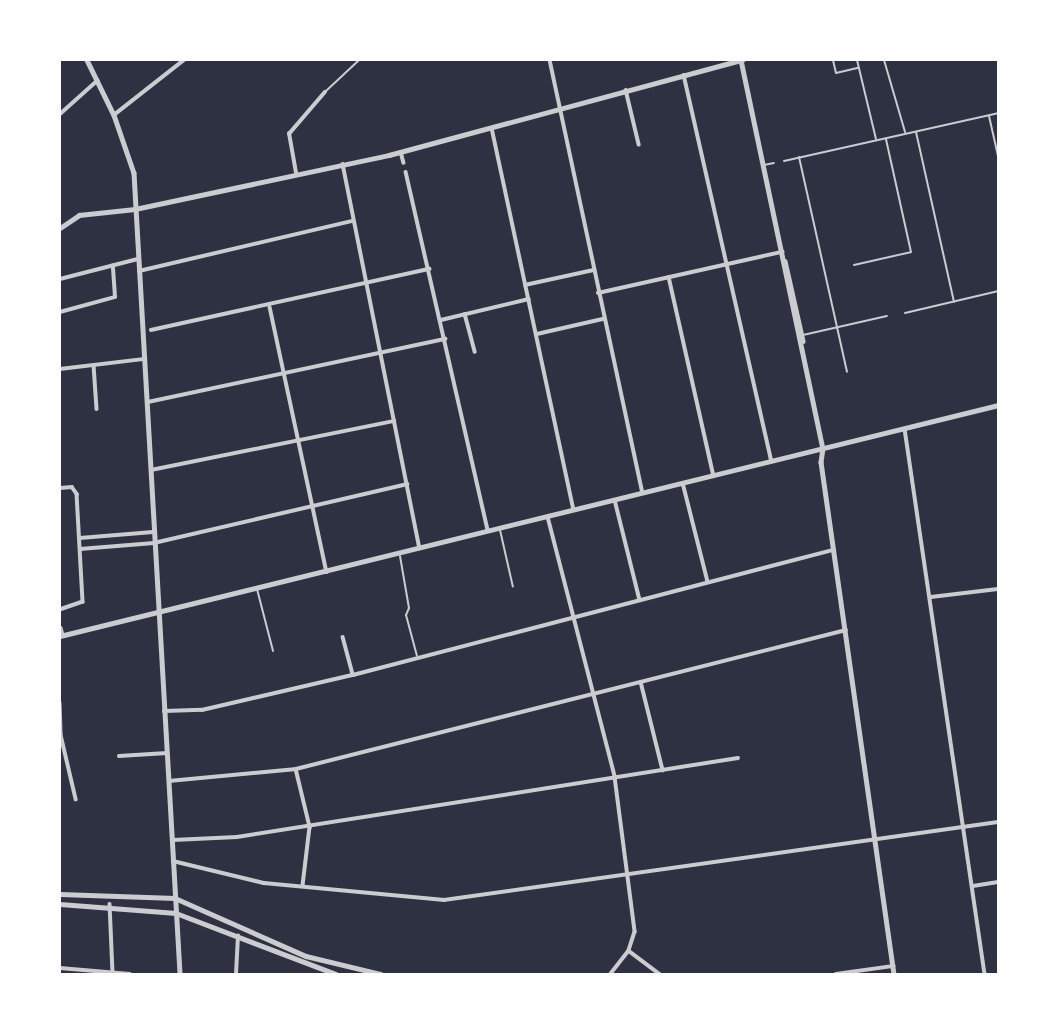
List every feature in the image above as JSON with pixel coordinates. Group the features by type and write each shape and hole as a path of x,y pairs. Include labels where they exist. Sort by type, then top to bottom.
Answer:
{"street":[{"path":"87,60 132,161 180,975"},
{"path":"114,116 184,60"},
{"path":"550,60 603,319 643,493"},
{"path":"60,228 79,215 135,209 401,152 741,60 823,448 821,461 894,975"},
{"path":"684,75 730,262 772,461"},
{"path":"60,114 97,81"},
{"path":"626,90 639,144"},
{"path":"296,173 289,134 326,92"},
{"path":"492,128 574,510"},
{"path":"401,152 404,163"},
{"path":"343,164 420,548"},
{"path":"406,172 488,531"},
{"path":"139,271 354,221"},
{"path":"598,293 782,252"},
{"path":"782,252 803,335 804,349"},
{"path":"60,279 138,259"},
{"path":"60,312 114,297 113,266"},
{"path":"151,330 270,307 429,270"},
{"path":"525,285 594,270"},
{"path":"669,277 713,475"},
{"path":"441,320 529,299"},
{"path":"270,307 327,572"},
{"path":"465,314 475,352"},
{"path":"536,334 603,319"},
{"path":"146,402 445,339"},
{"path":"60,369 144,359"},
{"path":"94,365 97,409"},
{"path":"61,628 61,635 158,610 257,589 999,405"},
{"path":"150,470 394,421"},
{"path":"905,429 985,975"},
{"path":"682,483 708,582"},
{"path":"80,549 154,543 407,484"},
{"path":"60,488 72,487 77,494 83,602 60,610"},
{"path":"615,500 640,600"},
{"path":"548,517 615,777 635,932 629,951 611,975"},
{"path":"80,538 153,532"},
{"path":"164,711 202,710 353,675 834,550"},
{"path":"930,597 999,589"},
{"path":"168,781 296,769 846,630"},
{"path":"343,637 353,675"},
{"path":"641,682 663,770"},
{"path":"60,703 61,735 76,799"},
{"path":"119,756 167,753"},
{"path":"172,840 237,837 310,827 738,758"},
{"path":"296,769 310,827 303,886"},
{"path":"173,862 244,879 444,900 999,822"},
{"path":"972,886 999,882"},
{"path":"60,894 175,898 306,956 381,975"},
{"path":"60,904 110,904 176,913 336,975"},
{"path":"110,904 113,973"},
{"path":"236,975 238,936"},
{"path":"629,951 660,975"},
{"path":"836,975 893,966"},
{"path":"60,968 82,973 130,975"}],"lane":[{"path":"326,92 359,60"},
{"path":"833,60 836,73 859,68"},
{"path":"857,60 876,140"},
{"path":"884,60 905,133"},
{"path":"784,160 999,113"},
{"path":"989,115 999,156"},
{"path":"916,131 954,302"},
{"path":"854,265 911,252 886,138"},
{"path":"799,157 847,372"},
{"path":"763,165 774,163"},
{"path":"905,313 999,291"},
{"path":"803,335 887,316"},
{"path":"500,529 513,587"},
{"path":"399,553 408,624 418,656"},
{"path":"257,589 273,651"}]}
